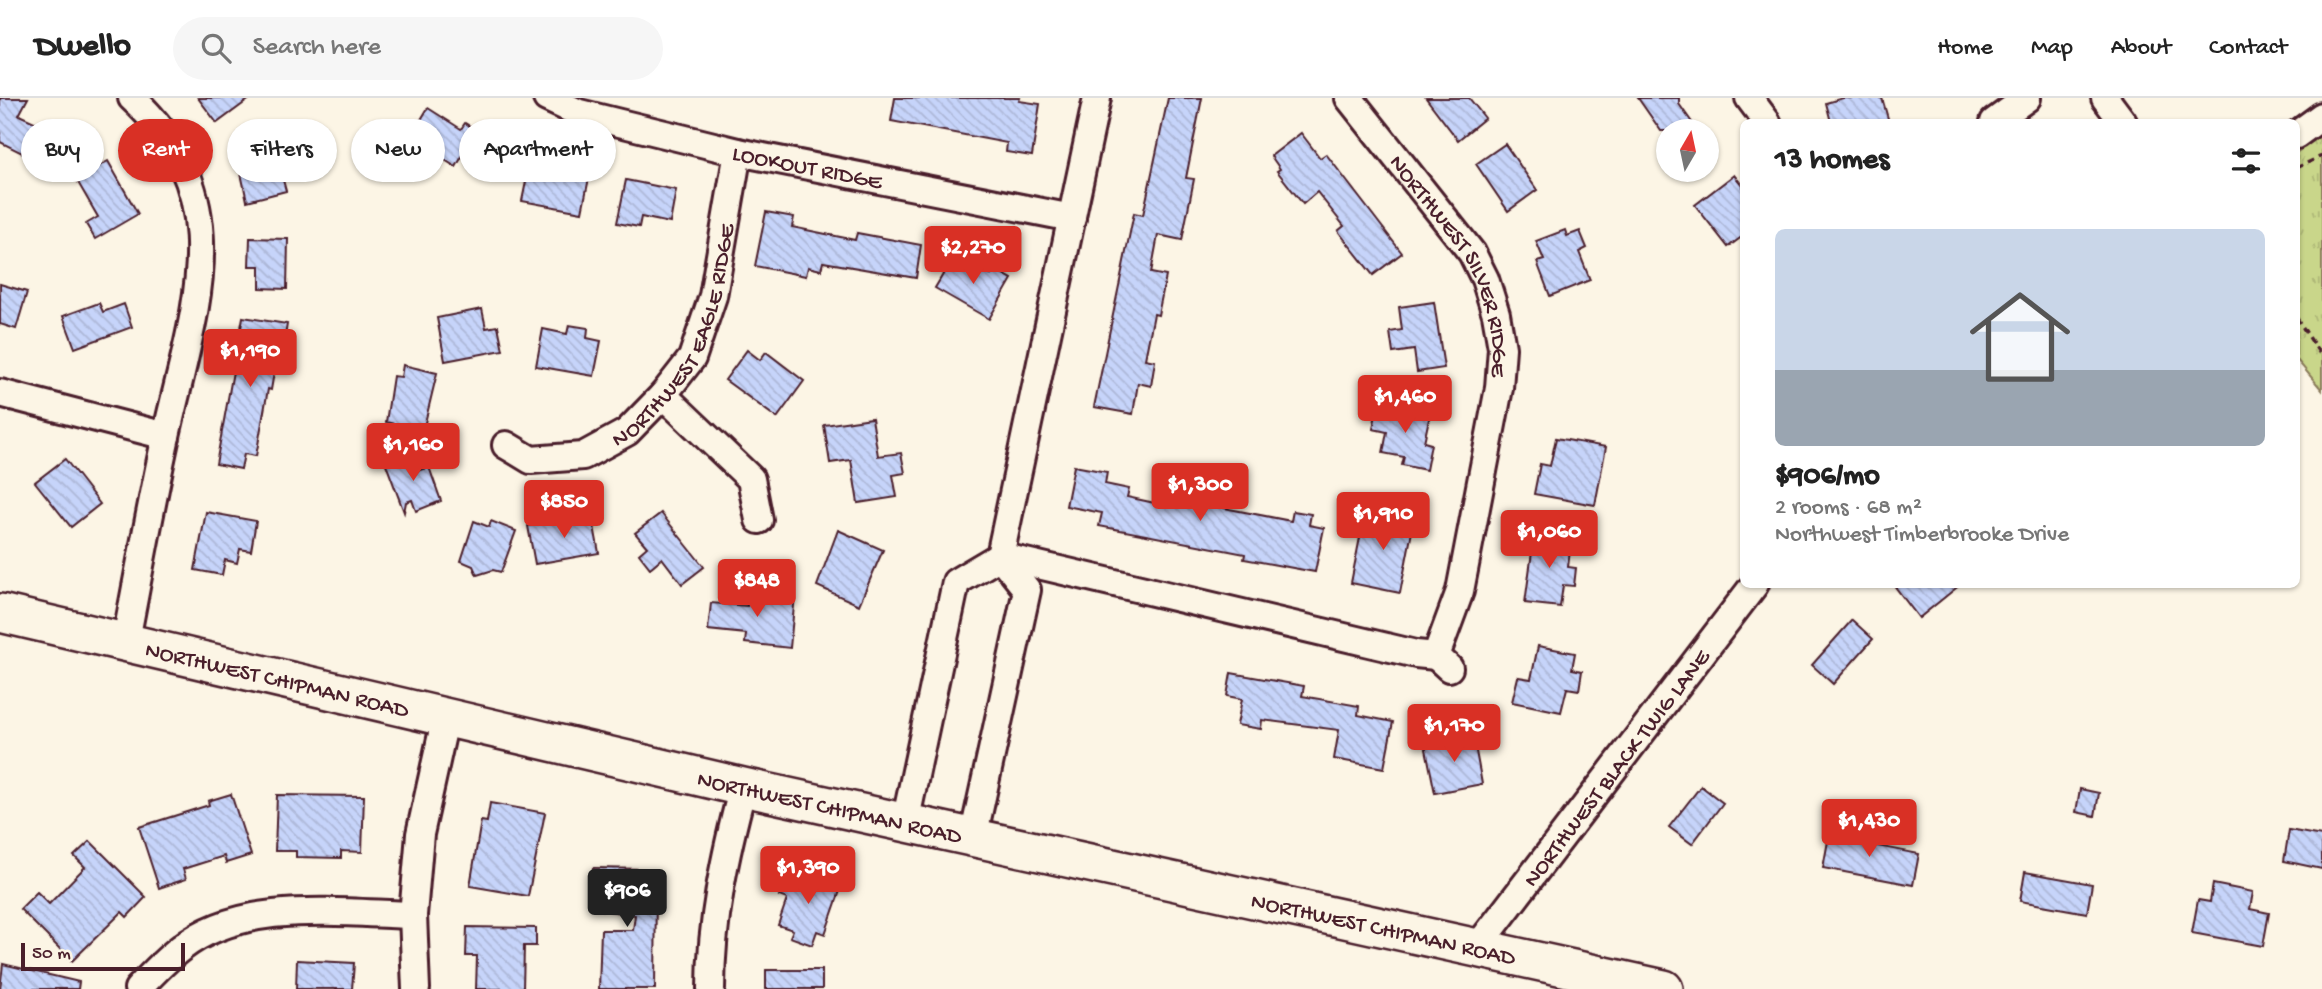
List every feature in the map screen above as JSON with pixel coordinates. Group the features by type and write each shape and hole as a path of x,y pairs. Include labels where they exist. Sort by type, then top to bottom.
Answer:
{"main road":[{"name":"NORTHWEST CHIPMAN ROAD","path":"0,613 126,640 905,824 1664,989"}],"street":[{"path":"126,640 166,436 195,319 201,230 189,173 154,118 132,98"},
{"name":"LOOKOUT RIDGE","path":"548,98 579,113 738,152 1072,218"},
{"path":"905,824 956,582 1000,556 1097,98"},
{"name":"NORTHWEST SILVER RIDGE","path":"1000,556 1443,662 1460,591 1499,388 1502,348 1492,302 1472,253 1349,98"},
{"path":"1749,98 1766,119"},
{"path":"1998,119 2027,98"},
{"path":"2105,98 2121,119"},
{"path":"2300,132 2322,116"},
{"name":"NORTHWEST EAGLE RIDGE","path":"506,445 531,460 583,456 627,432 663,395 692,358 713,296 738,152"},
{"path":"0,393 166,436"},
{"path":"663,395 751,479 759,520"},
{"path":"973,838 1027,590 1000,556"},
{"name":"NORTHWEST BLACK TWIG LANE","path":"1476,949 1752,588"},
{"path":"416,989 413,915 420,834 446,716"},
{"path":"711,989 711,946 722,872 743,787"},
{"path":"138,989 183,946 249,918 282,912 413,915"}],"path":[{"path":"2300,166 2322,156"},
{"path":"2300,323 2322,357"}],"green space":[{"path":"2322,134 2322,390 2300,364 2300,150"}],"building":[{"path":"0,98 28,98 19,115 28,119 21,119 21,152 0,142"},
{"path":"198,98 251,98 217,123"},
{"path":"895,98 1020,98 1019,101 1040,104 1032,156 1006,152 1007,143 891,121"},
{"path":"1168,98 1202,98 1186,178 1194,179 1182,240 1158,235 1151,273 1166,276 1158,315 1154,314 1145,359 1155,361 1151,386 1138,383 1133,414 1094,407 1134,213 1143,215"},
{"path":"1426,98 1469,98 1485,118 1458,140"},
{"path":"1638,98 1679,98 1679,104 1690,119 1656,119 1656,124"},
{"path":"1843,98 1882,98 1888,119 1830,119 1826,103"},
{"path":"428,108 459,128 459,162 456,167 445,160 445,119 421,119"},
{"path":"1301,133 1320,158 1326,154 1402,253 1373,275 1338,231 1344,226 1317,192 1303,204 1277,171 1280,169 1271,156"},
{"path":"1505,144 1537,190 1508,211 1476,164"},
{"path":"108,161 138,214 95,239 86,224 98,217 78,182 104,182 104,163"},
{"path":"1734,175 1740,182 1740,238 1728,247 1695,205"},
{"path":"626,180 676,190 670,223 641,217 639,227 617,223"},
{"path":"243,182 284,182 286,191 247,201"},
{"path":"526,182 588,182 582,212 522,201"},
{"path":"766,212 794,217 792,227 855,240 857,233 921,245 916,278 823,262 821,270 808,267 806,276 755,266"},
{"path":"1565,230 1567,236 1580,231 1587,248 1579,252 1590,280 1550,296 1537,262 1544,260 1536,241"},
{"path":"250,238 288,239 287,289 260,288 260,266 249,266"},
{"path":"955,254 991,275 994,269 1012,279 989,319 935,288"},
{"path":"0,284 27,292 16,329 0,324"},
{"path":"1434,302 1444,368 1417,372 1414,350 1393,353 1390,332 1402,330 1399,307"},
{"path":"99,303 103,312 124,304 132,327 75,348 63,316"},
{"path":"482,309 486,328 498,326 503,350 445,361 437,318"},
{"path":"243,317 287,324 281,361 276,361 271,390 268,389 256,456 244,454 241,469 216,464"},
{"path":"569,325 588,328 587,338 601,341 594,376 536,366 543,329 567,334"},
{"path":"747,350 760,360 766,352 804,381 777,418 725,380"},
{"path":"403,365 437,373 423,431 386,422 393,376 401,377"},
{"path":"1378,404 1430,414 1424,442 1431,444 1426,470 1402,465 1404,457 1383,453 1387,432 1373,429"},
{"path":"872,418 878,456 901,453 905,473 893,475 897,497 858,503 851,460 830,463 824,425"},
{"path":"1556,438 1606,447 1595,505 1534,494 1540,464 1550,466"},
{"path":"418,452 414,472 429,467 441,501 416,511 412,500 406,502 404,512 386,464"},
{"path":"65,459 100,504 71,527 35,482"},
{"path":"1074,466 1107,472 1105,484 1129,489 1127,497 1164,505 1165,500 1179,503 1181,493 1226,501 1224,508 1291,521 1293,511 1311,514 1309,525 1324,528 1315,572 1244,559 1245,554 1099,526 1102,513 1066,506"},
{"path":"206,512 256,521 251,551 240,549 237,563 225,560 222,575 195,570"},
{"path":"1365,512 1414,521 1400,593 1351,583"},
{"path":"661,513 704,567 682,584 662,558 650,568 639,554 647,547 635,533"},
{"path":"592,515 599,553 535,564 528,526"},
{"path":"474,521 489,527 491,521 516,531 501,572 493,570 477,575 473,566 461,561"},
{"path":"838,530 883,550 859,605 817,586"},
{"path":"1535,530 1560,534 1559,541 1571,542 1568,567 1576,568 1574,586 1563,585 1560,607 1525,603"},
{"path":"1896,588 1956,588 1919,618"},
{"path":"748,591 795,595 790,648 745,643 746,634 708,630 711,603 747,606"},
{"path":"1852,620 1873,639 1833,684 1812,665"},
{"path":"1538,646 1575,653 1572,669 1582,671 1579,690 1567,688 1561,712 1512,702 1518,677 1531,679"},
{"path":"1231,673 1304,686 1302,696 1359,706 1358,715 1393,722 1384,768 1334,759 1339,730 1262,720 1261,729 1237,725 1242,699 1227,696"},
{"path":"1473,735 1482,784 1435,793 1425,744"},
{"path":"1701,786 1723,803 1692,844 1669,827"},
{"path":"2080,789 2099,793 2095,816 2076,812"},
{"path":"231,794 251,855 226,863 224,856 183,869 186,879 159,888 139,827 209,805 208,801"},
{"path":"277,795 364,796 362,852 341,851 341,858 296,857 296,851 275,851"},
{"path":"490,803 545,813 528,896 470,886 481,821 487,822"},
{"path":"1830,830 1858,836 1857,842 1919,854 1913,885 1823,868"},
{"path":"2289,830 2322,836 2322,869 2284,861"},
{"path":"90,841 146,897 127,917 122,912 72,961 20,909 37,892 49,904 85,867 74,856"},
{"path":"593,868 646,869 646,886 656,886 655,989 599,989 601,930 633,930 635,915 601,910 602,904 592,904"},
{"path":"801,871 842,885 825,934 817,931 812,945 790,937 793,930 778,925 787,899 779,896 785,880 796,884"},
{"path":"2025,872 2092,884 2087,913 2020,901"},
{"path":"2213,884 2253,892 2250,909 2269,913 2263,946 2192,933 2198,900 2210,902"},
{"path":"467,927 536,928 536,946 524,946 523,989 476,989 477,956 466,956"},
{"path":"297,960 354,963 352,989 296,989"},
{"path":"3,964 79,982 78,989 0,989"},
{"path":"766,970 822,970 822,989 766,989"}]}
